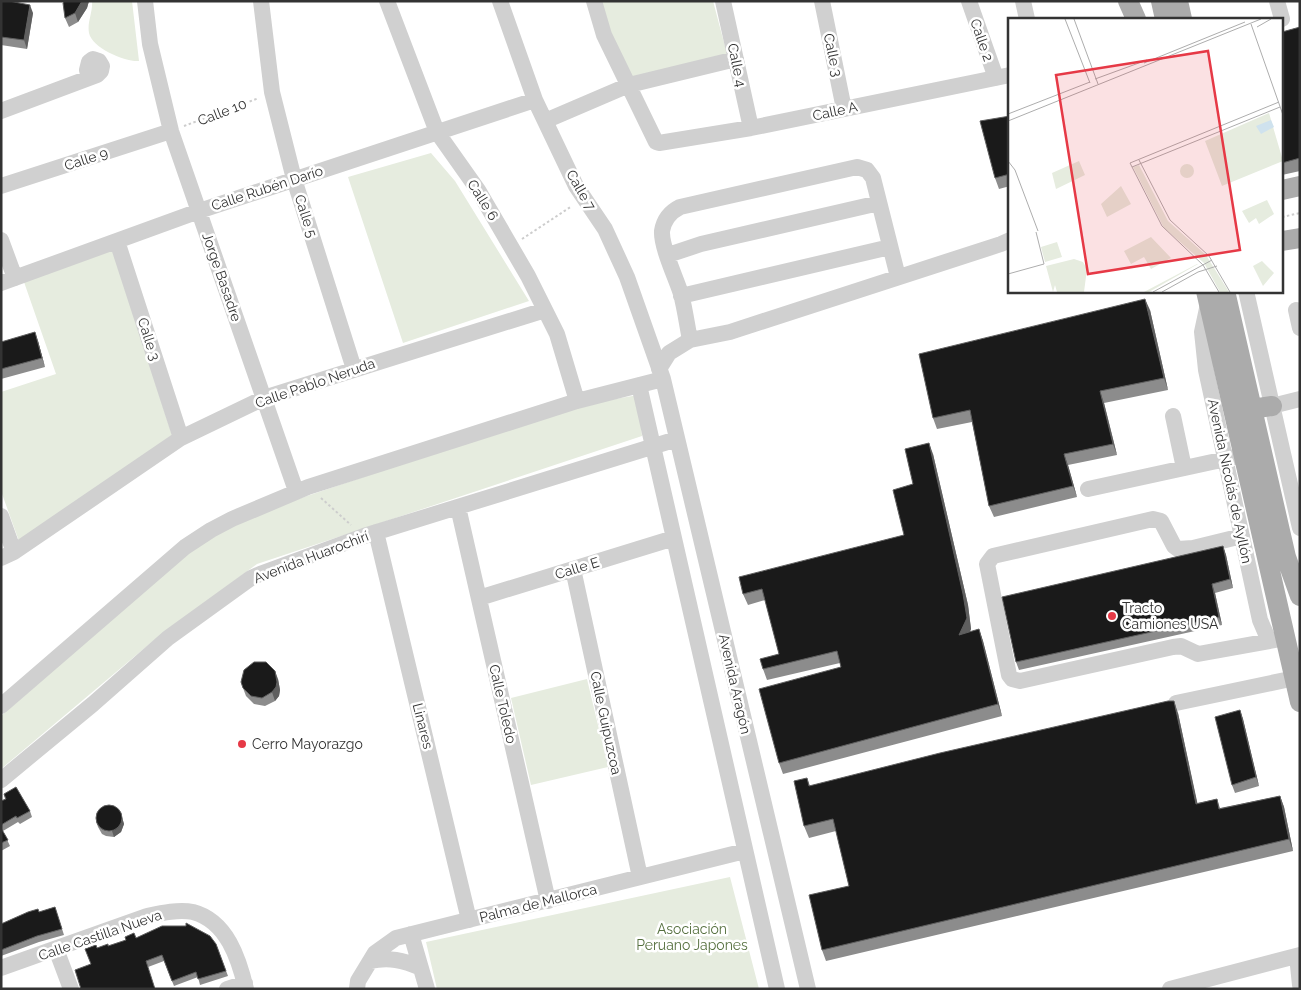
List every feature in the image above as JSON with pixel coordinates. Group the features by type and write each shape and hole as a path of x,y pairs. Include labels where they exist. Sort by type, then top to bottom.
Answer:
{"main road":[{"path":"1128,1 1136,18"},
{"path":"1141,1 1146,18"},
{"path":"1161,1 1165,18"},
{"path":"1178,1 1182,18"},
{"path":"1284,190 1300,186"},
{"path":"1284,241 1300,238"},
{"name":"Avenida Nicolás de Ayllón","path":"1225,292 1286,557 1300,596"},
{"name":"Avenida Nicolás de Ayllón","path":"1207,297 1253,409 1235,457 1278,603 1278,640 1295,678 1300,702"}],"street":[{"name":"Jorge Basadre","path":"145,1 150,44 171,131 264,398 302,489"},
{"name":"Calle 5","path":"261,1 272,92 294,179 354,369"},
{"name":"Calle 6","path":"387,1 437,132 478,190 545,310 557,334 577,401"},
{"name":"Calle 7","path":"500,1 545,121 576,186 605,229 627,277 661,374"},
{"path":"594,1 604,35 629,85"},
{"name":"Calle 4","path":"723,1 751,128"},
{"name":"Calle 3","path":"822,1 844,109"},
{"name":"Calle 2","path":"969,1 1003,76"},
{"path":"1023,1 1027,18"},
{"path":"1278,1 1282,18"},
{"path":"545,121 629,85 736,60"},
{"name":"Calle A","path":"629,85 656,142 659,144 751,128 1003,76"},
{"path":"1,111 89,78"},
{"name":"Calle Rubén Darío","path":"8,281 199,211 536,100"},
{"name":"Calle 9","path":"1,186 171,131"},
{"path":"690,340 681,296 662,241 662,230 668,216 680,207 857,168 867,170 873,178 898,277"},
{"path":"668,255 700,244 879,202"},
{"path":"1,240 8,281"},
{"name":"Calle 3","path":"117,241 181,438"},
{"path":"1,706 184,547 225,522 302,489 577,401 639,385 661,374 668,353 690,340 730,332 1008,241"},
{"path":"681,296 890,247"},
{"name":"Avenida Nicolás de Ayllón","path":"1246,292 1253,409 1300,528"},
{"name":"Avenida Nicolás de Ayllón","path":"1207,297 1202,332 1206,370 1235,457 1242,536 1260,620 1278,640"},
{"name":"Calle Pablo Neruda","path":"8,555 181,438 264,398 545,310"},
{"path":"1296,310 1300,328"},
{"name":"Avenida Aragón","path":"661,374 808,989"},
{"name":"Avenida Aragón","path":"639,385 777,989"},
{"path":"1253,409 1300,400"},
{"path":"1173,416 1184,468"},
{"name":"Avenida Huarochirí","path":"1,780 168,638 251,578 308,555 370,534 678,439"},
{"path":"1088,489 1235,457"},
{"name":"Calle Toledo","path":"458,507 548,901"},
{"path":"1,516 8,555"},
{"path":"1242,536 1193,548 1178,549 1174,546 1161,522 1153,519 993,556 987,564 1009,675 1012,679 1020,681 1173,647 1181,646 1198,654 1278,640"},
{"name":"Linares","path":"370,534 469,920"},
{"name":"Calle E","path":"479,598 674,538"},
{"name":"Calle Guipuzcoa","path":"572,570 640,877"},
{"path":"1278,603 1300,596"},
{"path":"1176,703 1295,678"},
{"name":"Palma de Mallorca","path":"356,989 358,981 375,953 396,938 745,851"},
{"name":"Calle Castilla Nueva","path":"1,968 147,916 167,912 193,912 216,923 233,948 245,986"},
{"path":"411,934 426,989"},
{"path":"56,949 70,989"},
{"path":"1170,989 1298,956 1300,985"},
{"path":"370,961 390,958 402,960 420,968"},
{"path":"227,989 245,986"}],"path":[{"name":"Calle 10","path":"171,131 272,92"},
{"path":"511,247 584,197"},
{"path":"1284,218 1300,214"},
{"path":"302,489 370,534"}],"green space":[{"path":"92,1 132,1 139,61 118,57 102,49 91,39 89,21"},
{"path":"600,1 713,1 727,54 632,81 614,41"},
{"path":"431,153 455,181 529,301 403,343 348,177"},
{"path":"113,250 172,435 20,544 1,491 1,392 56,374 24,282"},
{"path":"638,395 642,436 257,564 153,641 1,769 1,716 194,547 216,532 301,498 575,406"},
{"path":"587,679 608,767 531,785 511,698"},
{"name":"Asociación Peruano Japones","path":"730,877 759,989 437,989 426,942"}],"building":[{"path":"1,1 30,5 24,40 1,37"},
{"path":"65,1 82,1 75,13 65,18 63,3"},
{"path":"1300,27 1300,158 1284,162 1284,31"},
{"path":"1008,116 1008,175 995,178 980,121"},
{"path":"1145,299 1164,378 1100,391 1113,444 1064,454 1073,486 989,506 970,410 933,418 919,354"},
{"path":"35,332 42,358 1,369 1,342"},
{"path":"929,443 967,618 959,635 979,629 998,704 779,763 759,689 841,667 837,651 763,669 760,659 779,654 762,589 743,594 739,577 904,535 893,490 913,484 905,449"},
{"name":"Tracto Camiones USA","path":"1223,546 1230,579 1212,584 1219,617 1016,662 1002,597"},
{"path":"254,662 266,662 275,671 276,687 262,698 251,696 243,688 241,682 244,670"},
{"path":"1174,701 1196,804 1217,799 1219,809 1280,796 1289,839 822,950 809,895 849,886 833,819 804,826 794,781 807,778 809,786 940,753"},
{"path":"1240,710 1256,777 1232,785 1215,717"},
{"path":"16,787 30,811 17,818 16,816 1,825 1,801 6,799 4,794"},
{"path":"109,805 118,809 122,818 118,827 109,831 100,827 96,818 100,809"},
{"path":"1,828 8,840 1,843"},
{"path":"55,907 62,929 37,936 1,950 1,924 28,912 38,909 39,912"},
{"path":"186,923 210,936 216,944 226,971 198,979 196,972 172,981 162,955 146,961 155,989 81,989 75,970 91,964 85,949 96,945 97,948 108,944 108,946 126,940 125,937 134,933 136,938 162,926 186,926"}],"place":[{"name":"Tracto Camiones USA","path":"1112,616"},
{"name":"Cerro Mayorazgo","path":"242,744"}]}
